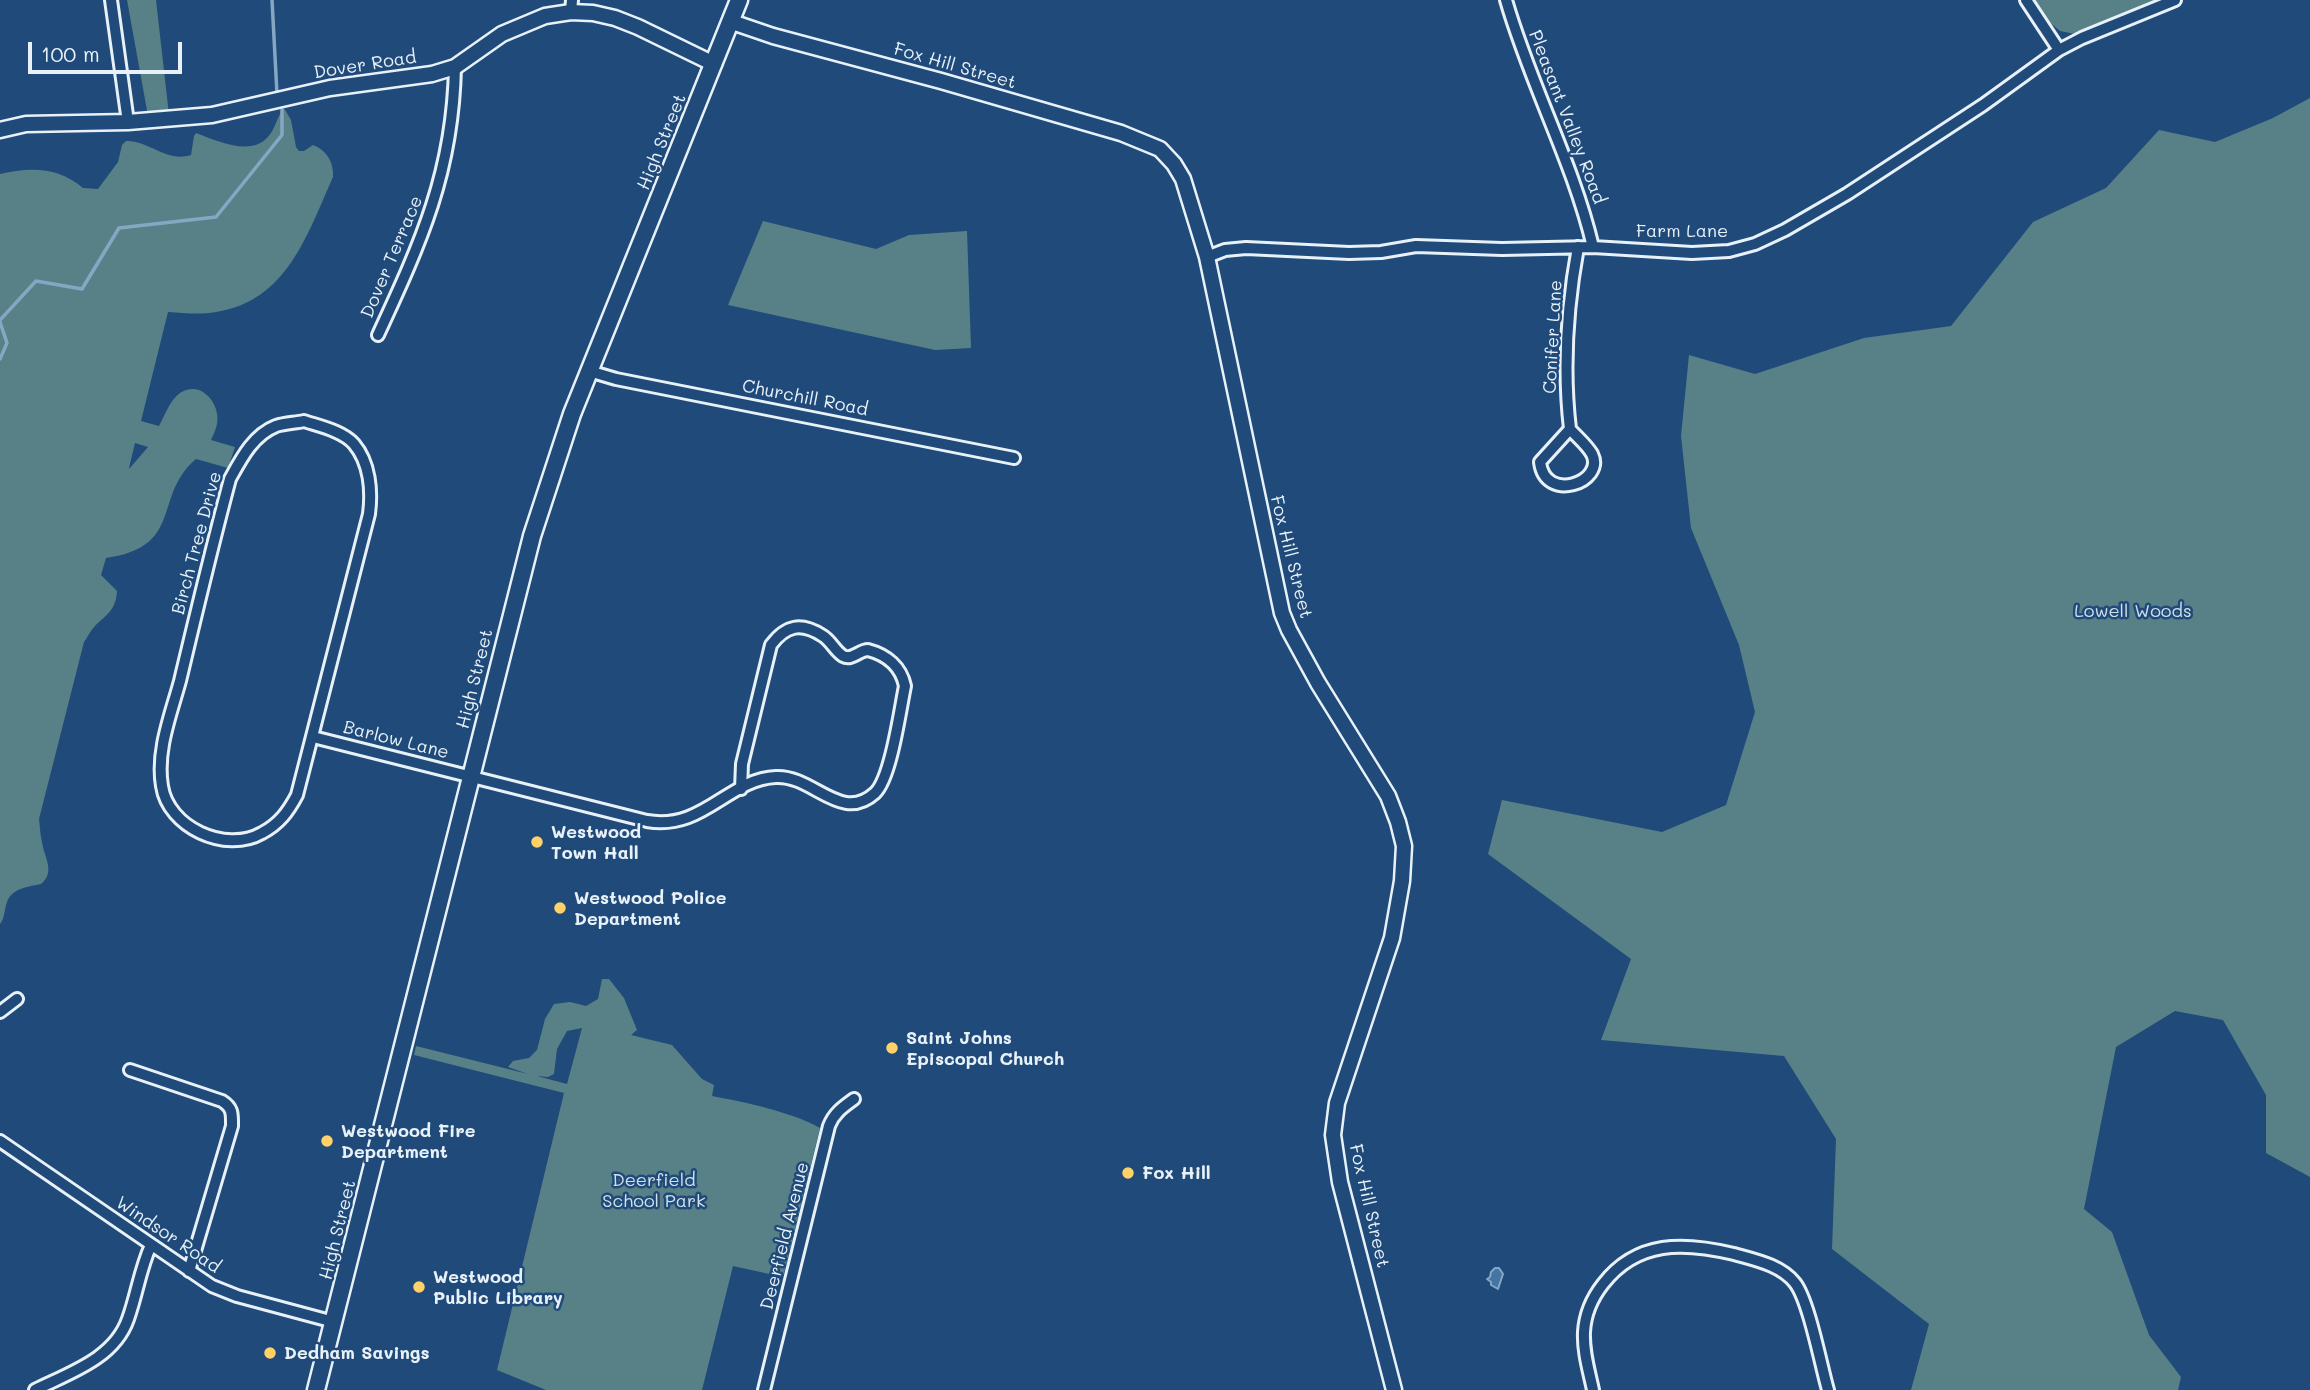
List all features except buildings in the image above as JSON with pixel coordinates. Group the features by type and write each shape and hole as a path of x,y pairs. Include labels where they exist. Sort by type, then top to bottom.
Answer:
{"main road":[{"name":"High Street","path":"316,1390 532,536 572,414 739,0"}],"street":[{"path":"111,0 128,122"},
{"name":"Pleasant Valley Road","path":"1506,0 1531,74 1585,209 1593,247"},
{"path":"2025,0 2059,50"},
{"name":"Farm Lane","path":"1207,257 1225,250 1246,248 1349,253 1381,252 1416,246 1502,249 1593,247 1692,253 1729,251 1755,244 1785,230 1847,194 1979,108 2059,50 2175,0"},
{"name":"Dover Road","path":"0,130 26,124 128,122 212,116 330,88 432,74 455,67 502,34 572,6 615,18 714,64"},
{"name":"Fox Hill Street","path":"732,22 785,40 1121,133 1160,149 1174,164 1182,179 1207,257 1282,613 1318,683 1388,796 1404,846 1402,881 1392,938 1337,1103 1333,1135 1340,1182 1394,1390"},
{"name":"Dover Terrace","path":"378,335 418,248 432,210 444,168 454,107 455,67"},
{"name":"Conifer Lane","path":"1570,429 1566,393 1570,291 1578,247"},
{"name":"Churchill Road","path":"589,371 616,379 1014,458"},
{"name":"Birch Tree Drive","path":"304,421 331,430 354,443 366,469 371,493 369,514 313,737 297,795 286,816 260,835 230,842 205,835 185,824 169,807 162,787 161,766 169,721 230,479 244,454 258,438 276,426 304,421"},
{"path":"1570,429 1592,455 1594,463 1590,474 1582,481 1554,484 1546,480 1540,462 1570,429"},
{"name":"Barlow Lane","path":"313,737 658,823 674,823 740,789 779,776 804,782 830,799 844,804 873,795 881,785 887,769 905,686 902,674 880,653 868,650 851,657 843,656 824,637 811,631 792,627 780,632 771,645 742,764 740,789"},
{"path":"0,1012 17,999"},
{"path":"130,1070 230,1106 232,1126 189,1271"},
{"name":"Deerfield Avenue","path":"764,1390 829,1126 839,1109 853,1099"},
{"name":"Windsor Road","path":"0,1140 212,1286 237,1296 334,1322"},
{"path":"34,1390 105,1353 128,1320 140,1269 151,1245"},
{"path":"1593,1390 1584,1334 1587,1312 1598,1289 1614,1270 1631,1258 1654,1249 1674,1246 1727,1252 1767,1264 1785,1273 1797,1285 1803,1300 1828,1390"}],"green space":[{"path":"127,0 156,0 169,115 148,116"},
{"path":"2032,0 2159,0 2075,34 2060,31 2042,16"},
{"name":"Lowell Woods","path":"2310,98 2310,1177 2266,1153 2266,1095 2223,1020 2175,1011 2116,1047 2084,1209 2112,1232 2149,1335 2181,1377 2178,1390 1911,1390 1929,1324 1832,1249 1836,1139 1784,1056 1601,1040 1631,959 1488,854 1502,800 1662,832 1726,805 1755,712 1739,645 1691,528 1681,436 1689,355 1755,374 1864,338 1951,326 2033,222 2106,188 2159,130 2215,142 2273,118"},
{"path":"284,108 291,120 299,151 313,145 322,150 331,162 333,177 314,221 291,262 261,294 240,305 216,312 168,312 141,421 159,426 176,396 188,389 195,389 208,396 216,409 217,424 211,440 235,447 228,468 196,459 183,473 174,489 158,532 147,543 131,552 106,558 101,575 117,591 115,603 84,642 39,819 48,874 41,884 21,889 9,897 0,924 0,174 44,170 64,176 83,188 98,189 118,162 122,145 126,141 182,157 191,155 196,133 246,147 264,141","holes":["135,443 148,447 129,469"]},
{"path":"763,221 876,249 909,235 967,231 971,348 935,350 728,305"},
{"name":"Deerfield School Park","path":"602,979 609,979 624,998 637,1030 631,1035 672,1045 702,1079 714,1085 712,1096 782,1112 820,1128 783,1277 733,1266 702,1390 546,1390 497,1370 564,1093 414,1055 416,1046 528,1074 508,1067 513,1061 529,1058 537,1050 545,1019 554,1004 570,1002 586,1006 598,999","holes":["582,1028 567,1084 537,1076 548,1077 554,1074 557,1049 567,1031"]}],"water":[{"path":"1495,1268 1499,1268 1503,1274 1498,1289 1487,1279"}],"waterway":[{"path":"272,0 277,94"},
{"path":"0,320 36,281 82,289 119,228 216,217 282,135 282,110"},
{"path":"0,322 7,343 0,359"}],"place":[{"name":"Westwood Town Hall","path":"537,842"},
{"name":"Westwood Police Department","path":"560,908"},
{"name":"Saint Johns Episcopal Church","path":"892,1048"},
{"name":"Westwood Fire Department","path":"327,1141"},
{"name":"Fox Hill","path":"1128,1173"},
{"name":"Westwood Public Library","path":"419,1287"},
{"name":"Dedham Savings","path":"270,1353"}]}
